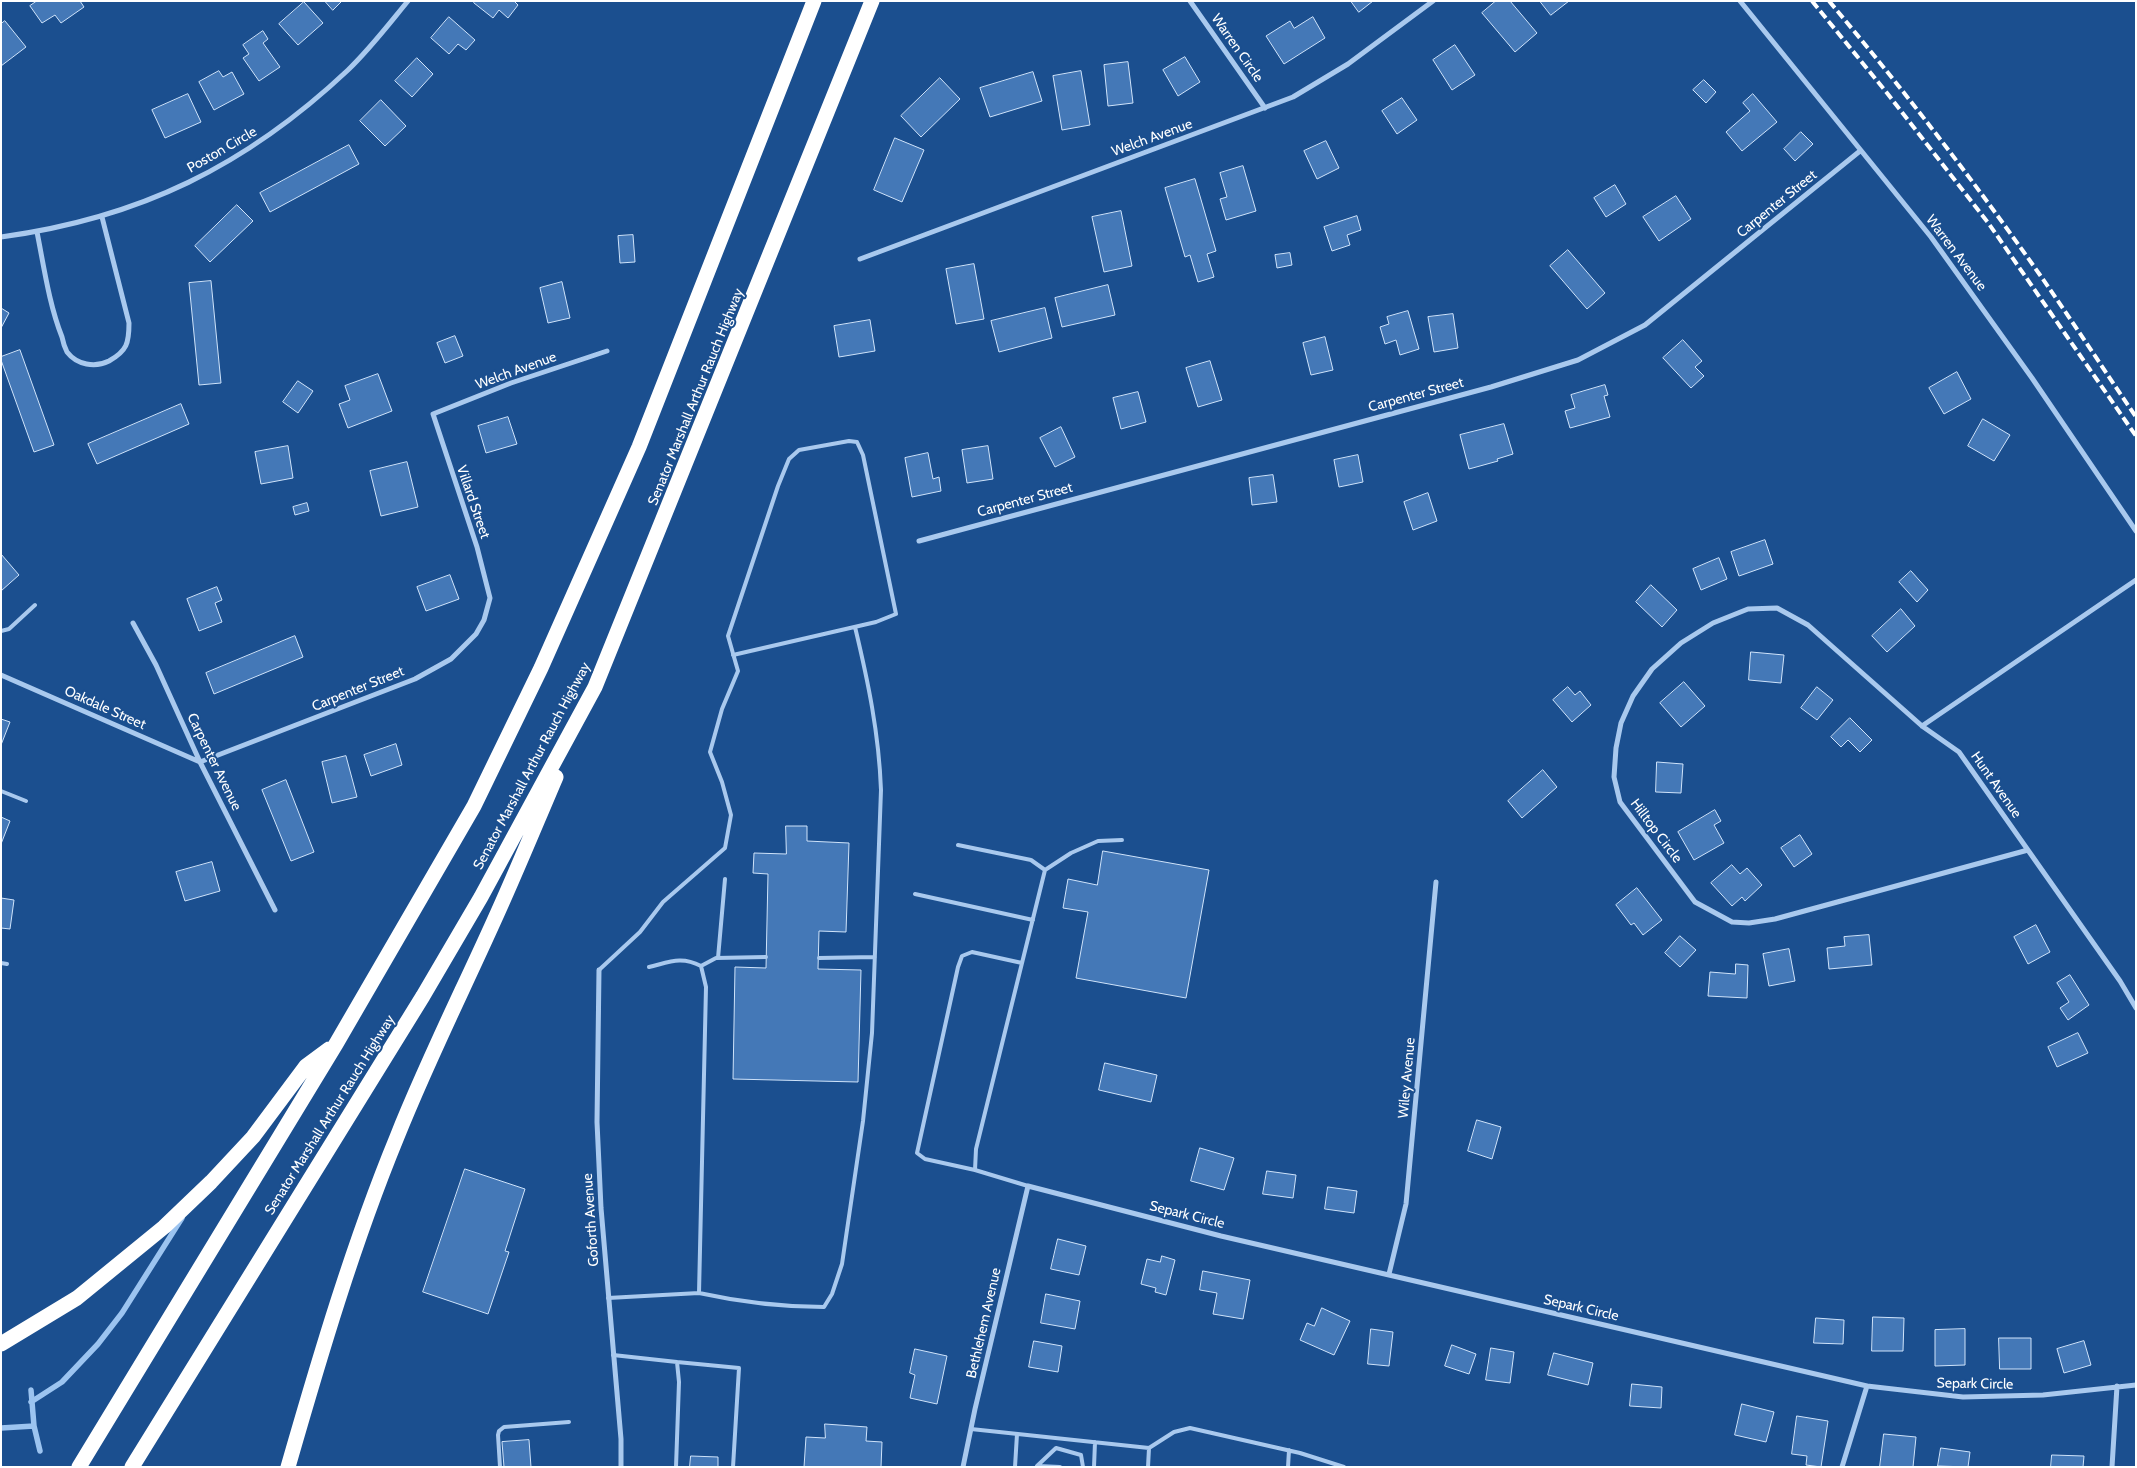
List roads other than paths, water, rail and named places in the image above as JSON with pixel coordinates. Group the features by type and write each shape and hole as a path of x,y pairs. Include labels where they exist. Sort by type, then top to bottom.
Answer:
{"highway":[{"path":"80,1467 336,1044 474,806 540,668 639,447 814,1"},
{"name":"Senator Marshall Arthur Rauch Highway","path":"132,1467 423,996 481,897 595,687 872,1"},
{"path":"288,1467 343,1285 396,1138 493,922 595,687"},
{"path":"1,1344 77,1298 164,1227 211,1182 253,1136 306,1066 336,1044"}],"street":[{"name":"Poston Circle","path":"1,237 37,232 102,217 172,191 219,168 272,134 349,69 408,1"},
{"name":"Warren Circle","path":"1190,1 1265,108"},
{"name":"Welch Avenue","path":"860,259 1294,97 1348,64 1433,1"},
{"name":"Warren Avenue","path":"1740,1 1931,237 1977,300 2136,531"},
{"name":"Carpenter Street","path":"919,541 1491,387 1578,360 1645,325 1860,151"},
{"path":"37,232 57,325 67,352 81,362 97,365 104,364 119,356 125,348 129,337 129,323 102,217"},
{"name":"Welch Avenue","path":"433,414 511,383 607,351"},
{"name":"Villard Street","path":"433,414 477,547 490,598"},
{"path":"1922,726 2136,580"},
{"name":"Carpenter Street","path":"200,762 415,679 444,663 476,634 484,620 490,598"},
{"name":"Hilltop Circle","path":"1922,726 1808,626 1777,608 1748,609 1713,623 1681,643 1652,669 1633,696 1621,723 1616,748 1614,777 1620,802 1695,902 1732,922 1749,923 1775,919 2028,850"},
{"name":"Carpenter Avenue","path":"133,623 156,665 200,762 276,910"},
{"name":"Oakdale Street","path":"1,675 200,762"},
{"name":"Hunt Avenue","path":"1922,726 1959,752 2120,981 2136,1008"},
{"name":"Wiley Avenue","path":"1390,1274 1406,1204 1436,882"},
{"name":"Goforth Avenue","path":"599,970 597,1122 608,1298 622,1467"},
{"name":"Separk Circle","path":"1028,1186 1221,1236 1867,1386 1963,1397 2043,1395 2136,1384"},
{"name":"Bethlehem Avenue","path":"963,1467 1028,1186"},
{"path":"1842,1467 1867,1386"},
{"path":"2112,1467 2117,1386"}],"lane":[{"path":"599,970 640,932 663,902 725,848 731,815 722,782 710,752 722,709 738,671 733,655 728,636 778,486 790,459 799,450 849,441 857,442 863,455 896,614 876,622 733,655"},
{"path":"1,631 9,629 36,604"},
{"path":"608,1298 699,1293 722,1298 824,1307 832,1294 842,1264 855,1186 872,1033 881,790 880,751 871,695 855,627"},
{"path":"1,791 26,801"},
{"path":"975,1170 976,1149 1045,870 1071,853 1098,841 1122,840"},
{"path":"958,845 1032,860 1045,870"},
{"path":"718,958 725,879"},
{"path":"915,894 1032,920"},
{"path":"1022,963 972,952 962,956 917,1153 925,1159 975,1170 1028,1186"},
{"path":"701,966 718,958 766,957"},
{"path":"819,958 875,957"},
{"path":"648,967 680,959 690,960 701,966 706,986 699,1293"},
{"path":"1,963 7,964"},
{"path":"613,1356 739,1368 733,1467"},
{"path":"676,1467 679,1382 677,1362"},
{"path":"500,1467 499,1430 504,1427 569,1422"},
{"path":"971,1428 1149,1448 1174,1432 1190,1428 1289,1450 1344,1467"},
{"path":"1015,1467 1017,1434"},
{"path":"1094,1467 1095,1442"},
{"path":"1037,1466 1056,1448 1081,1455 1083,1467"},
{"path":"1148,1467 1149,1448"},
{"path":"1288,1467 1289,1450"},
{"path":"1037,1466 1060,1467"}],"waterway":[{"path":"31,1402 62,1382 98,1344 122,1313 182,1218"},
{"path":"31,1390 34,1426 40,1451"},
{"path":"1,1428 34,1426"}],"railway":[{"path":"1812,1 1887,93 1989,224 2136,436"},
{"path":"1829,1 1911,102 1990,205 2136,417"}]}
